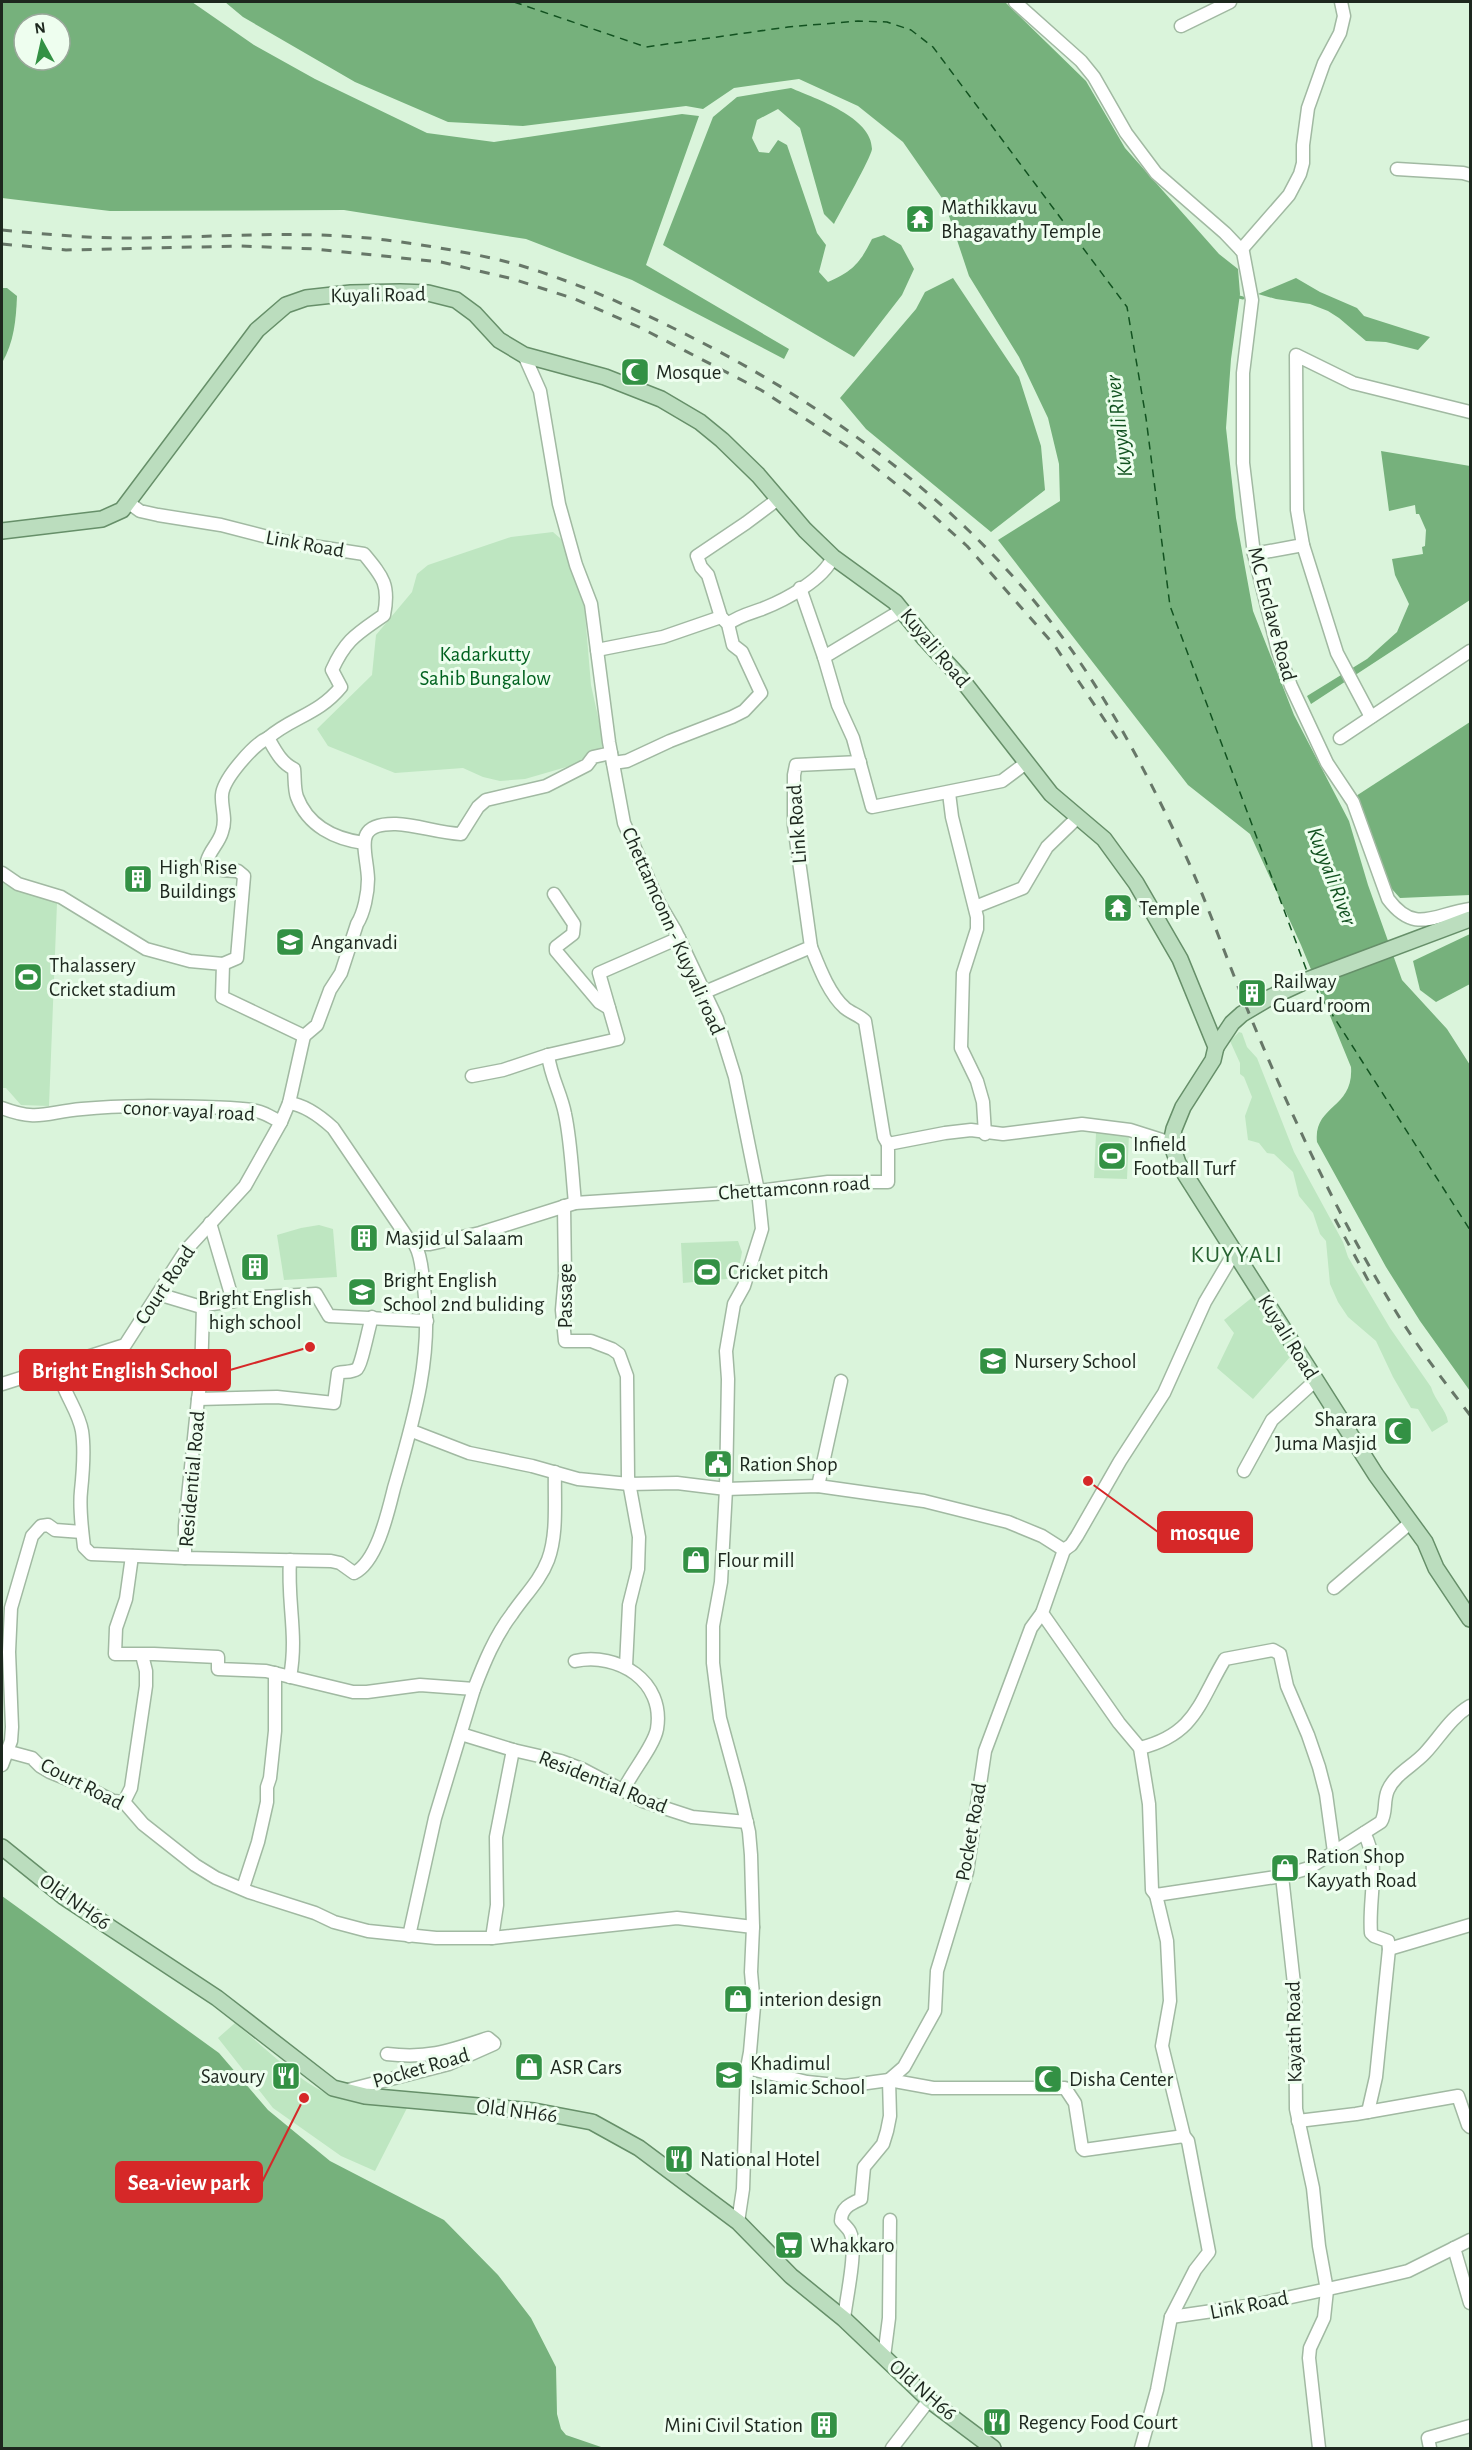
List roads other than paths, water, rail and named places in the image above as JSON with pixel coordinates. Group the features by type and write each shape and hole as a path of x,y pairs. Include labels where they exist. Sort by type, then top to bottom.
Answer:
{"main road":[{"name":"Kuyali Road","path":"2,531 102,519 114,515 129,503 256,330 285,305 306,298 351,293 409,292 456,300 475,314 499,340 524,355 605,377 661,399 700,422 758,475 805,530 833,557 873,585 902,610 959,676 1051,794 1104,839 1157,916 1180,958 1216,1047"},
{"path":"1171,1143 1183,1107 1213,1060 1216,1047 1232,1023 1242,1014 1310,979 1470,919"},
{"name":"Kuyali Road","path":"1171,1143 1178,1163 1234,1253 1388,1494 1425,1542 1436,1568 1470,1619"},
{"name":"Old NH66","path":"2,1847 64,1898 217,1998 333,2088 365,2096 534,2111 592,2122 639,2148 738,2222 791,2276 844,2319 929,2400 993,2448"}],"street":[{"path":"1015,2 1081,61 1094,77 1126,133 1156,173 1225,233 1242,251 1289,195 1300,174 1308,108 1324,63 1340,33 1344,16 1341,2"},
{"path":"1181,26 1230,2"},
{"path":"1397,170 1463,172 1470,175"},
{"name":"MC Enclave Road","path":"1242,251 1252,300 1243,374 1243,463 1254,554 1278,651 1291,686 1327,763 1353,801 1388,899 1406,918 1430,919 1470,909"},
{"name":"Chettamconn - Kuyyali road","path":"524,355 540,391 559,504 576,565 591,604 612,758 628,833 659,903 679,938 717,1019 735,1077 758,1191 762,1229 744,1286 734,1304 726,1351 728,1379 726,1489 721,1582 713,1626 713,1663 720,1718 731,1751 747,1822 751,1855 754,2012 747,2068 742,2204 738,2222"},
{"path":"1371,717 1337,653 1303,545 1297,510 1296,355 1353,383 1470,412"},
{"path":"223,964 222,997 304,1035 317,1025 330,990 341,973 360,918 368,880 364,843 371,828 383,825 414,826 461,834 478,807 486,800 546,786 587,765 593,757 627,761 659,745 744,711 761,693 742,652 733,645 708,575 701,567 697,556 747,524 778,499"},
{"name":"Link Road","path":"129,503 140,511 158,515 221,525 287,542 364,555 378,570 388,593 384,615 351,638 345,647 332,670 341,687 314,712 268,738"},
{"path":"1254,554 1303,545"},
{"path":"597,650 663,637 740,617 782,600 820,576 833,557"},
{"path":"800,588 831,683 853,738 872,807 1002,781 1026,763"},
{"path":"824,657 902,610"},
{"path":"1340,738 1470,651"},
{"path":"2,873 18,884 61,897 146,949 190,961 223,964 237,958 244,876 238,871 217,869 209,865 207,861 222,834 225,820 222,794 228,781 258,742 268,738 275,752 294,769 296,796 308,817 326,832 364,843"},
{"name":"Link Road","path":"860,762 796,765 794,825 811,947 837,998 846,1010 857,1014 865,1021 884,1137 888,1143"},
{"path":"949,792 952,818 975,907 977,929 963,973 961,1048 977,1081 985,1128"},
{"path":"975,907 1023,888 1047,847 1078,817"},
{"path":"554,894 574,924 573,934 556,947 556,951 599,1002 609,1008"},
{"path":"472,1077 548,1055 618,1039 599,973 679,938"},
{"path":"705,992 811,947"},
{"name":"conor vayal road","path":"2,1108 28,1117 54,1115 79,1109 115,1107 236,1108 260,1112 281,1122 289,1103 304,1035"},
{"path":"548,1055 554,1086 562,1100 566,1117 569,1204"},
{"path":"289,1103 298,1104 326,1121 333,1128 407,1237 416,1244 423,1276 428,1321 423,1378 412,1431 469,1453 578,1479 629,1484 677,1483 726,1489 818,1486 924,1501 1024,1528 1064,1550"},
{"name":"Court Road","path":"2,1384 125,1345 186,1250 244,1186 281,1122"},
{"path":"888,1143 985,1128 1052,1129 1082,1124 1130,1130 1171,1143"},
{"name":"Chettamconn road","path":"416,1244 422,1245 480,1233 569,1204 758,1191 828,1182 888,1182 888,1143"},
{"name":"Passage","path":"569,1204 562,1310 565,1341 591,1341 612,1348 623,1361 627,1377 629,1484"},
{"path":"210,1223 233,1301"},
{"name":"Pocket Road","path":"889,2080 904,2067 935,2011 938,1971 967,1872 986,1751 1031,1628 1042,1613 1064,1550 1077,1536 1120,1461 1164,1393 1205,1302 1234,1253"},
{"path":"158,1294 183,1303 203,1306 263,1297 316,1294 329,1316 428,1321"},
{"name":"Residential Road","path":"185,1558 184,1526 201,1378 203,1306"},
{"name":"Residential Road","path":"198,1399 277,1397 334,1403 338,1373 356,1371 360,1366 364,1340 372,1317"},
{"name":"Residential Road","path":"59,1367 64,1390 79,1414 84,1452 80,1500 82,1532 84,1547 91,1554 331,1561 340,1563 354,1573 366,1564 385,1521 412,1431"},
{"path":"818,1486 841,1381"},
{"path":"1244,1471 1272,1420 1315,1381"},
{"path":"409,1936 435,1818 474,1689 497,1636 512,1613 527,1597 548,1559 554,1522 555,1472"},
{"path":"626,1666 629,1605 638,1569 639,1537 629,1484"},
{"path":"1334,1588 1410,1523"},
{"path":"2,1765 10,1742 12,1727 9,1652 11,1608 24,1556 32,1536 41,1526 48,1525 55,1530 82,1532"},
{"path":"132,1556 126,1599 116,1628 115,1654 154,1653 218,1657 218,1669 275,1673 354,1692 420,1685 474,1689"},
{"path":"290,1560 289,1600 294,1634 290,1677"},
{"path":"1042,1613 1119,1723 1140,1748 1146,1777 1152,1890 1156,1895 1167,1941 1170,2001 1162,2046 1184,2136 1188,2141 1209,2252 1195,2270 1171,2317 1157,2391 1145,2426 1141,2448"},
{"path":"1140,1748 1154,1745 1182,1729 1205,1699 1225,1659 1273,1650 1280,1654 1287,1686 1319,1767 1326,1794 1334,1852"},
{"path":"124,1802 130,1788 146,1692 146,1671 142,1655"},
{"path":"575,1661 584,1659 626,1666 650,1686 655,1699 657,1730 623,1791"},
{"path":"242,1887 258,1842 267,1802 275,1731 275,1673"},
{"path":"1156,1895 1282,1876 1309,1868 1381,1822 1385,1816 1388,1791 1398,1777 1426,1752 1455,1716 1470,1706"},
{"name":"Residential Road","path":"461,1734 513,1750 561,1761 582,1769 643,1801 692,1816 747,1822"},
{"name":"Residential Road","path":"492,1938 497,1905 496,1838 513,1750"},
{"name":"Court Road","path":"6,1751 32,1758 50,1772 113,1801 124,1802 143,1824 216,1878 334,1922 368,1931 409,1936 492,1938 677,1918 753,1927"},
{"path":"1364,1833 1371,1845 1373,1860 1371,1933 1389,1941 1376,2077 1368,2112"},
{"name":"Kayath Road","path":"1282,1876 1295,1993 1295,2097 1313,2188 1319,2246 1327,2290 1324,2318 1310,2348 1309,2358 1319,2448"},
{"path":"1389,1950 1470,1925"},
{"name":"Pocket Road","path":"344,2091 450,2064 494,2044 488,2038 446,2052 415,2057 387,2054"},
{"path":"747,2068 807,2082 845,2086 889,2080 933,2088 1065,2088 1075,2103 1084,2150 1184,2136"},
{"path":"844,2319 853,2253 852,2238 849,2229 841,2221 841,2215 843,2209 861,2199 864,2168 883,2144 890,2116 889,2080"},
{"path":"1298,2121 1368,2112 1458,2096 1470,2127"},
{"path":"884,2357 889,2318 890,2220"},
{"name":"Link Road","path":"1171,2317 1211,2313 1408,2271 1470,2240"},
{"path":"1454,2248 1470,2303"},
{"path":"892,2448 929,2400"},
{"path":"1430,2448 1428,2438 1470,2426"}],"water":[{"path":"2,2 192,2 254,45 315,79 427,133 494,142 682,114 699,116 646,265 789,349 784,359 632,280 526,239 344,210 110,211 2,198"},
{"name":"Kuyyali River","path":"225,2 1005,2 1086,81 1125,148 1219,254 1238,269 1240,294 1231,359 1226,428 1236,518 1253,611 1294,715 1349,821 1368,885 1402,980 1447,1029 1470,1065 1470,1391 1420,1321 1386,1267 1317,1142 1317,1130 1321,1121 1346,1091 1350,1081 1351,1067 1301,945 1250,834 1188,785 998,540 1060,501 1059,464 1048,418 1019,357 969,276 944,201 903,142 858,106 799,79 734,88 703,109 686,106 523,126 448,122 355,82 243,17"},
{"path":"791,88 828,104 853,119 870,138 872,149 834,224 824,214 800,128 778,109 757,120 752,138 759,152 769,153 778,140 787,145 817,233 826,245 819,272 828,282 844,274 864,254 872,239 884,235 901,245 914,269 902,295 854,357 663,245 713,117 737,97"},
{"path":"953,278 1019,377 1041,446 1045,490 991,532 866,429 840,398 916,309 925,292"},
{"path":"1296,278 1320,292 1357,308 1364,316 1430,337 1418,350 1386,342 1366,341 1328,311 1310,304 1258,294"},
{"path":"2,288 7,288 17,296 14,331 2,363"},
{"path":"1381,451 1470,466 1470,600 1311,704 1307,696 1367,659 1397,632 1409,604 1395,575 1392,559 1423,554 1422,547 1425,546 1426,530 1419,514 1416,514 1415,505 1389,511"},
{"path":"1470,722 1470,895 1400,898 1391,888 1356,796"},
{"path":"1470,934 1470,984 1436,1002 1420,990 1413,961"},
{"path":"2,1896 219,2053 268,2110 330,2161 444,2220 498,2275 531,2318 556,2367 557,2414 561,2429 566,2435 604,2448 2,2448"}],"waterway":[{"path":"1239,297 1243,298"}],"railway":[{"path":"2,230 110,238 288,235 353,237 436,247 519,265 616,301 724,354 774,382 822,413 914,481 997,559 1035,602 1079,660 1099,691 1152,786 1184,852 1262,1044 1332,1196 1401,1319 1470,1415"},
{"path":"2,244 66,250 240,246 315,249 441,262 513,279 575,299 639,327 761,390 856,452 916,500 967,546 1055,646 1120,743"},
{"path":"1335,1219 1369,1282"}],"place":[{"name":"Mathikkavu Bhagavathy Temple","path":"920,219"},
{"name":"Mosque","path":"635,372"},
{"name":"High Rise Buildings","path":"138,879"},
{"name":"Temple","path":"1118,908"},
{"name":"Anganvadi","path":"290,942"},
{"name":"Thalassery Cricket stadium","path":"28,977"},
{"name":"Railway Guard room","path":"1252,993"},
{"name":"Infield Football Turf","path":"1112,1156"},
{"name":"Masjid ul Salaam","path":"364,1238"},
{"name":"Bright English high school","path":"255,1267"},
{"name":"Cricket pitch","path":"707,1272"},
{"name":"Bright English School 2nd buliding","path":"362,1292"},
{"name":"Bright English School","path":"310,1347"},
{"name":"Nursery School","path":"993,1361"},
{"name":"Sharara Juma Masjid","path":"1398,1431"},
{"name":"Ration Shop","path":"718,1464"},
{"name":"mosque","path":"1088,1481"},
{"name":"Flour mill","path":"696,1560"},
{"name":"Ration Shop Kayyath Road","path":"1285,1868"},
{"name":"interion design","path":"738,1999"},
{"name":"ASR Cars","path":"529,2067"},
{"name":"Khadimul Islamic School","path":"729,2075"},
{"name":"Savoury","path":"286,2076"},
{"name":"Disha Center","path":"1048,2079"},
{"name":"Sea-view park","path":"304,2098"},
{"name":"National Hotel","path":"679,2159"},
{"name":"Whakkaro","path":"789,2245"},
{"name":"Regency Food Court","path":"997,2422"},
{"name":"Mini Civil Station","path":"824,2425"}],"district":[{"name":"KUYYALI","path":"1237,1255"}],"park label":[{"name":"Kadarkutty Sahib Bungalow","path":"485,666"}]}
